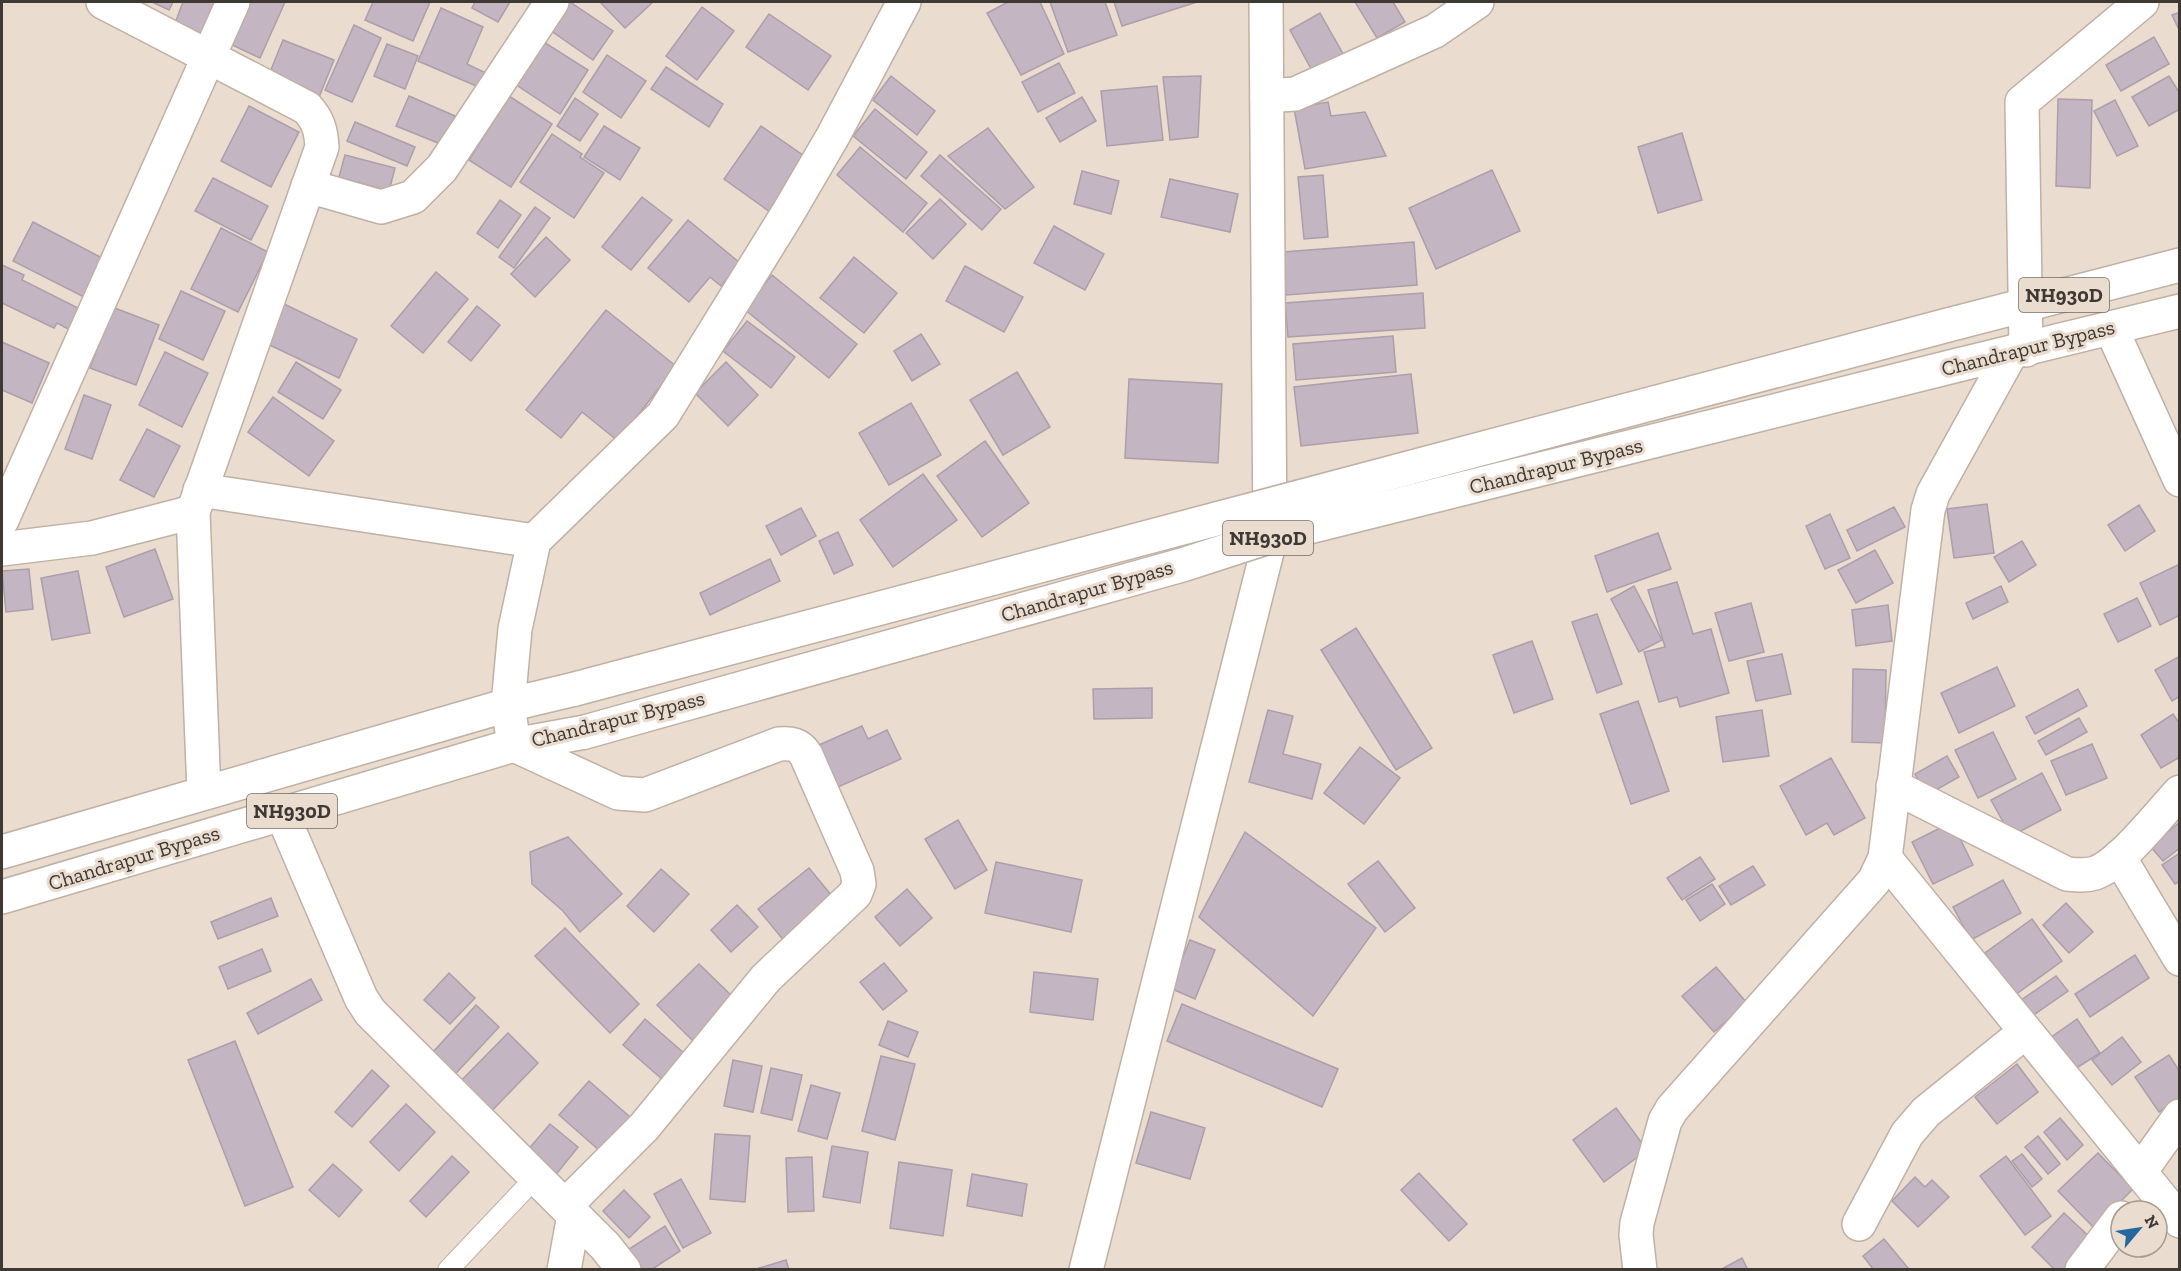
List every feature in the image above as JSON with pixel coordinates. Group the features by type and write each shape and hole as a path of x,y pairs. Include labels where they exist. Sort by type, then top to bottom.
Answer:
{"main road":[{"path":"103,2 307,108 316,117 321,132 322,147 197,501 204,793"},
{"path":"2,520 233,2"},
{"path":"308,186 381,207 413,197 442,168 552,2"},
{"path":"564,1269 569,1211 639,1132 760,984 855,894 859,884 857,871 801,747 791,743 779,744 645,795 632,795 618,793 514,745 508,705 515,629 534,541 663,415 834,136 904,2"},
{"path":"1086,1269 1270,540 1266,2"},
{"path":"1267,96 1295,94 1435,31 1477,2"},
{"path":"1640,1269 1637,1223 1668,1115 1681,1097 1874,881 1885,858 1928,510 1933,494 2018,352 2025,305 2022,102 2142,2"},
{"name":"Chandrapur Bypass","path":"2,852 508,705 2180,265"},
{"name":"Chandrapur Bypass","path":"2,897 514,745 585,732 1182,565 1269,537 2180,311"},
{"path":"2111,328 2180,480"},
{"path":"2,549 86,540 197,501 534,541"},
{"path":"1893,786 2067,874 2081,876 2095,873 2119,857 2180,792"},
{"path":"282,814 361,998 370,1012 605,1246 624,1269"},
{"path":"2119,857 2180,959"},
{"path":"1885,858 2180,1221"},
{"path":"1859,1224 1907,1134 1926,1112 2025,1032"},
{"path":"2132,1199 2180,1116"},
{"path":"2082,1269 2109,1234"}],"lane":[{"path":"448,1269 536,1178"}],"building":[{"path":"152,2 173,2 169,10"},
{"path":"183,2 214,2 200,36 174,26"},
{"path":"251,2 285,2 260,58 232,45"},
{"path":"373,2 430,2 413,41 365,20"},
{"path":"475,2 510,2 498,22 472,8"},
{"path":"564,2 570,2 613,31 593,60 547,28"},
{"path":"600,2 653,2 625,28"},
{"path":"1008,2 1040,2 1064,54 1021,75 987,13"},
{"path":"1050,2 1105,2 1117,35 1068,52"},
{"path":"1114,2 1197,2 1122,26"},
{"path":"1355,2 1393,2 1405,22 1377,38"},
{"path":"702,7 734,31 697,80 666,56"},
{"path":"441,8 483,27 467,64 488,74 481,88 418,61"},
{"path":"2180,12 2180,32 2172,15"},
{"path":"1320,13 1346,59 1315,76 1290,30"},
{"path":"769,14 831,56 808,90 746,47"},
{"path":"354,25 381,38 352,102 325,90"},
{"path":"2154,37 2169,64 2121,91 2106,65"},
{"path":"283,40 334,60 317,102 266,82"},
{"path":"542,41 588,70 560,114 515,84"},
{"path":"387,44 418,56 405,89 374,76"},
{"path":"607,55 646,81 621,118 583,92"},
{"path":"1059,63 1075,93 1038,112 1022,82"},
{"path":"666,67 723,104 709,127 651,89"},
{"path":"891,76 935,111 917,135 873,100"},
{"path":"1201,76 1198,137 1170,140 1163,77"},
{"path":"2169,76 2180,94 2180,109 2149,126 2132,97"},
{"path":"1157,86 1163,140 1107,146 1101,91"},
{"path":"409,96 455,116 443,145 396,126"},
{"path":"509,96 552,124 511,187 469,160"},
{"path":"1082,97 1096,121 1060,142 1046,118"},
{"path":"575,98 598,114 580,141 557,126"},
{"path":"2058,99 2092,100 2090,188 2056,186"},
{"path":"2115,100 2138,146 2117,156 2094,111"},
{"path":"1328,102 1331,116 1365,112 1386,156 1305,169 1294,108"},
{"path":"249,106 299,132 271,187 221,161"},
{"path":"875,109 927,152 906,179 853,136"},
{"path":"355,122 415,147 407,166 347,141"},
{"path":"604,126 640,148 620,180 584,157"},
{"path":"761,126 807,158 770,212 724,179"},
{"path":"988,128 1034,187 1005,209 948,156"},
{"path":"1682,133 1702,200 1658,213 1638,147"},
{"path":"552,134 582,154 580,157 604,173 574,218 520,182"},
{"path":"860,147 927,203 903,232 837,175"},
{"path":"345,155 395,168 389,191 339,177"},
{"path":"940,155 1001,209 982,230 921,176"},
{"path":"1492,170 1520,231 1436,269 1409,208"},
{"path":"1082,171 1119,181 1111,214 1074,204"},
{"path":"1323,175 1328,237 1304,239 1298,177"},
{"path":"213,178 268,206 251,240 195,211"},
{"path":"1170,179 1238,194 1230,232 1161,217"},
{"path":"642,197 672,220 631,270 602,247"},
{"path":"940,199 966,224 933,259 906,233"},
{"path":"500,200 521,215 498,248 477,233"},
{"path":"535,207 550,218 514,268 499,257"},
{"path":"688,220 740,263 721,286 710,277 689,302 648,268"},
{"path":"33,222 108,261 88,299 13,261"},
{"path":"1054,226 1104,254 1085,290 1034,263"},
{"path":"221,228 268,252 238,312 191,289"},
{"path":"546,237 570,260 535,297 511,274"},
{"path":"1414,242 1417,285 1286,295 1283,252"},
{"path":"854,257 897,293 864,333 820,298"},
{"path":"2,265 24,275 22,280 82,310 72,331 57,323 54,328 2,303"},
{"path":"965,266 1023,297 1004,332 946,301"},
{"path":"436,272 468,299 423,353 391,326"},
{"path":"772,275 857,344 829,378 744,309"},
{"path":"181,291 225,311 203,360 159,339"},
{"path":"1423,293 1425,328 1288,337 1285,303"},
{"path":"282,303 357,339 339,378 263,342"},
{"path":"477,306 500,325 471,361 448,342"},
{"path":"112,307 159,325 136,385 90,368"},
{"path":"606,310 676,366 618,441 582,412 561,438 526,410"},
{"path":"747,321 795,357 771,388 723,351"},
{"path":"921,334 940,364 912,381 894,351"},
{"path":"1393,336 1396,372 1296,380 1293,344"},
{"path":"2,342 49,363 32,403 2,390"},
{"path":"165,352 208,373 182,427 139,405"},
{"path":"296,362 341,390 323,419 278,392"},
{"path":"726,362 758,395 728,426 695,393"},
{"path":"1017,372 1050,427 1003,455 970,400"},
{"path":"1411,374 1418,433 1301,446 1294,387"},
{"path":"1129,379 1222,384 1218,463 1125,458"},
{"path":"84,395 111,405 92,459 65,449"},
{"path":"273,397 334,441 309,476 248,432"},
{"path":"911,403 941,455 889,485 859,433"},
{"path":"147,429 180,446 154,497 120,480"},
{"path":"985,441 1029,503 982,537 937,476"},
{"path":"923,474 957,520 893,567 860,520"},
{"path":"1987,504 1994,553 1954,558 1947,509"},
{"path":"2139,505 2155,531 2125,551 2108,525"},
{"path":"1894,507 1905,527 1857,551 1847,530"},
{"path":"801,508 816,536 781,555 766,526"},
{"path":"1830,514 1850,558 1825,569 1806,526"},
{"path":"838,532 853,565 834,574 819,541"},
{"path":"1658,533 1671,569 1607,592 1595,556"},
{"path":"2022,541 2036,565 2009,582 1994,557"},
{"path":"155,549 173,599 124,617 106,567"},
{"path":"1875,550 1893,583 1856,603 1838,570"},
{"path":"770,559 780,581 710,615 700,593"},
{"path":"2180,564 2180,615 2160,625 2140,583"},
{"path":"29,569 33,609 6,612 2,571"},
{"path":"78,571 90,633 52,640 41,578"},
{"path":"1677,582 1693,634 1711,629 1729,693 1680,707 1677,697 1659,702 1644,652 1665,647 1648,590"},
{"path":"1634,586 1662,640 1639,652 1611,599"},
{"path":"2001,586 2008,602 1973,619 1966,603"},
{"path":"2137,598 2151,626 2118,642 2104,614"},
{"path":"1751,603 1764,652 1729,661 1715,613"},
{"path":"1888,605 1892,641 1856,646 1852,610"},
{"path":"1597,614 1622,684 1597,693 1572,622"},
{"path":"1356,628 1432,748 1396,770 1321,650"},
{"path":"1532,641 1553,699 1514,713 1493,655"},
{"path":"1782,654 1791,694 1756,701 1747,661"},
{"path":"2180,656 2180,696 2172,701 2155,670"},
{"path":"1997,667 2015,706 1959,733 1941,693"},
{"path":"1853,669 1886,670 1885,743 1852,742"},
{"path":"1152,688 1152,718 1094,719 1093,689"},
{"path":"2078,689 2087,706 2035,734 2026,717"},
{"path":"1638,701 1669,791 1631,804 1600,714"},
{"path":"1268,710 1293,716 1283,754 1321,764 1312,799 1249,782"},
{"path":"1762,710 1769,756 1723,762 1716,717"},
{"path":"2173,714 2180,724 2180,757 2161,768 2141,735"},
{"path":"2079,718 2087,732 2046,755 2038,741"},
{"path":"862,726 868,739 887,730 901,759 838,787 819,745"},
{"path":"1993,732 2016,779 1978,798 1955,750"},
{"path":"2092,744 2107,778 2066,795 2051,761"},
{"path":"1360,747 1400,778 1364,824 1324,793"},
{"path":"1947,756 1959,777 1927,795 1915,774"},
{"path":"1831,758 1865,818 1834,835 1827,823 1806,835 1780,786"},
{"path":"2042,773 2061,810 2011,836 1991,800"},
{"path":"958,820 987,870 955,889 925,839"},
{"path":"1952,822 1973,865 1933,884 1912,842"},
{"path":"2180,822 2180,848 2163,861 2150,846"},
{"path":"1245,832 1376,928 1313,1016 1199,917"},
{"path":"568,837 622,894 580,932 563,911 532,884 530,852"},
{"path":"2180,853 2180,881 2175,884 2162,865"},
{"path":"1700,857 1715,879 1682,900 1667,878"},
{"path":"1378,861 1415,908 1385,932 1348,884"},
{"path":"996,862 1082,880 1071,932 985,913"},
{"path":"1753,866 1765,885 1731,905 1719,886"},
{"path":"809,868 836,901 785,942 758,909"},
{"path":"661,869 689,894 654,932 627,906"},
{"path":"2003,880 2021,913 1971,940 1953,907"},
{"path":"1712,884 1725,904 1700,921 1686,900"},
{"path":"907,889 932,918 900,946 875,917"},
{"path":"271,898 278,916 218,939 211,922"},
{"path":"2066,903 2093,932 2069,953 2043,925"},
{"path":"737,905 758,927 731,952 711,930"},
{"path":"2032,919 2062,961 2015,995 1985,953"},
{"path":"565,928 639,1004 610,1033 535,956"},
{"path":"1190,940 1215,950 1195,999 1170,988"},
{"path":"262,949 271,971 228,989 219,967"},
{"path":"2135,955 2149,978 2090,1017 2075,994"},
{"path":"884,963 907,991 883,1010 860,982"},
{"path":"699,964 735,999 693,1041 657,1005"},
{"path":"1716,967 1747,1003 1714,1032 1682,996"},
{"path":"1034,972 1098,979 1093,1020 1030,1012"},
{"path":"449,973 475,998 450,1024 424,1000"},
{"path":"2056,976 2068,991 2025,1021 2014,1005"},
{"path":"311,979 322,1000 258,1034 247,1013"},
{"path":"1182,1004 1338,1069 1322,1107 1167,1041"},
{"path":"476,1005 499,1027 446,1084 423,1063"},
{"path":"645,1019 693,1061 671,1087 623,1045"},
{"path":"2077,1019 2100,1053 2072,1071 2050,1038"},
{"path":"888,1021 918,1032 908,1057 879,1045"},
{"path":"508,1033 538,1063 482,1121 451,1091"},
{"path":"2122,1037 2141,1062 2112,1085 2092,1060"},
{"path":"235,1041 293,1187 245,1206 188,1060"},
{"path":"2169,1055 2180,1072 2180,1099 2159,1112 2135,1077"},
{"path":"881,1056 915,1064 895,1140 862,1131"},
{"path":"733,1060 762,1066 753,1112 724,1106"},
{"path":"2017,1064 2038,1092 1997,1124 1975,1097"},
{"path":"771,1068 802,1075 792,1120 761,1113"},
{"path":"372,1070 389,1086 352,1127 335,1112"},
{"path":"589,1081 630,1117 600,1151 559,1115"},
{"path":"811,1085 840,1093 827,1139 798,1131"},
{"path":"406,1104 435,1132 399,1171 370,1142"},
{"path":"1616,1108 1647,1150 1604,1182 1573,1140"},
{"path":"1151,1112 1205,1128 1190,1179 1136,1163"},
{"path":"2060,1118 2083,1145 2067,1160 2044,1132"},
{"path":"550,1124 578,1147 550,1182 521,1158"},
{"path":"715,1134 750,1136 745,1202 710,1199"},
{"path":"2038,1136 2060,1164 2048,1174 2025,1147"},
{"path":"832,1146 868,1152 860,1203 823,1197"},
{"path":"2098,1153 2133,1189 2123,1199 2109,1199 2109,1213 2094,1228 2058,1191"},
{"path":"2022,1154 2042,1179 2032,1187 2012,1161"},
{"path":"452,1156 469,1172 426,1217 410,1201"},
{"path":"2006,1156 2051,1216 2025,1235 1980,1176"},
{"path":"812,1157 814,1211 788,1212 786,1158"},
{"path":"899,1162 952,1170 943,1236 890,1228"},
{"path":"333,1164 362,1190 339,1217 309,1190"},
{"path":"1419,1173 1467,1224 1449,1241 1401,1190"},
{"path":"972,1174 1027,1184 1022,1216 967,1206"},
{"path":"1915,1177 1925,1187 1932,1180 1949,1197 1918,1227 1892,1201"},
{"path":"681,1179 711,1233 683,1248 654,1194"},
{"path":"624,1190 650,1217 629,1238 603,1211"},
{"path":"2064,1213 2095,1242 2069,1270 2055,1270 2032,1247"},
{"path":"665,1226 680,1251 651,1270 637,1270 626,1251"},
{"path":"1884,1239 1908,1268 1906,1270 1874,1270 1863,1256"},
{"path":"1742,1258 1748,1270 1720,1270"},
{"path":"786,1260 789,1270 756,1269"}]}
